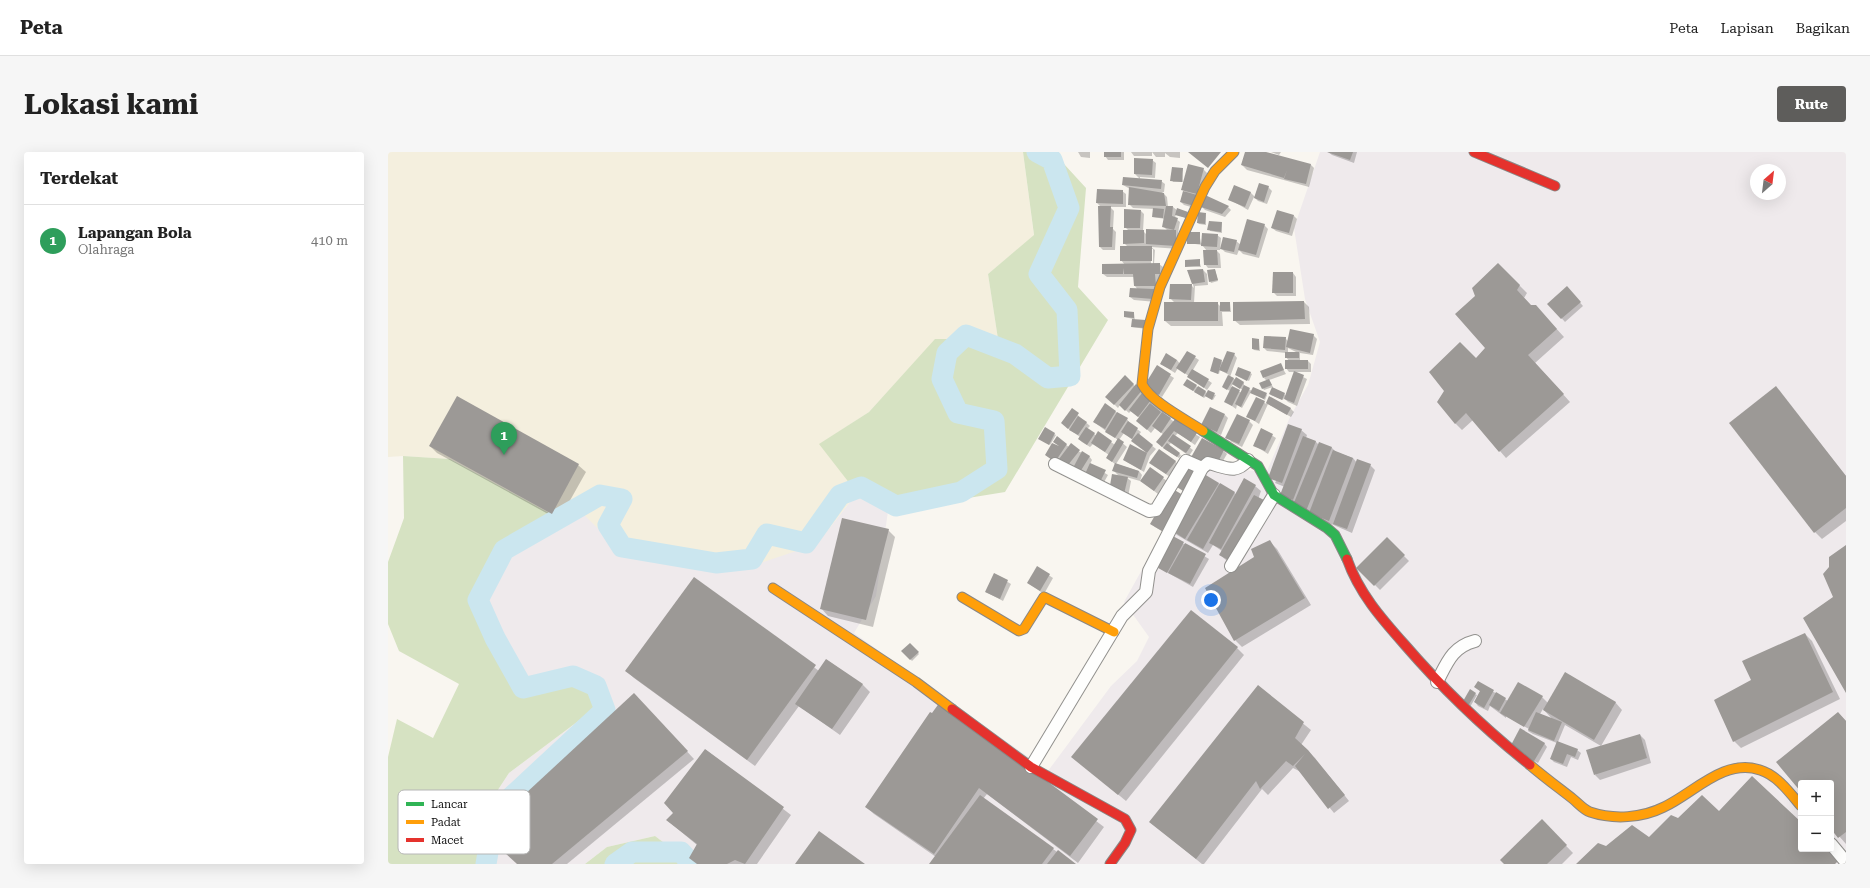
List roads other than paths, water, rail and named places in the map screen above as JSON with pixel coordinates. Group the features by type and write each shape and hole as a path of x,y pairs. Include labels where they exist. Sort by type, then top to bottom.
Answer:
{"street":[{"path":"1234,152 1215,171 1205,187 1160,287 1148,329 1142,384 1144,388 1163,405 1262,470 1274,496 1327,528 1335,536 1343,549 1356,580 1365,595 1436,682 1537,771 1588,811 1600,815 1627,818 1647,813 1664,807 1708,779 1741,767 1760,770 1771,776 1788,791 1798,803"},
{"path":"1474,152 1555,186"},
{"path":"1031,767 1114,632 1122,616 1146,592 1149,571 1202,468 1208,463 1236,469 1241,468 1248,460"},
{"path":"1055,464 1142,508 1154,512 1186,461 1202,468"},
{"path":"1231,566 1274,496"},
{"path":"774,588 916,682 1031,767 1125,819 1131,830 1125,843 1110,864"},
{"path":"962,597 1019,631 1024,629 1044,597 1114,632"},
{"path":"1436,682 1455,650 1461,645 1475,641"},
{"path":"1834,848 1846,862"}],"waterway":[{"path":"519,790 605,710 596,686 573,676 523,688 495,638 478,600 504,550 600,495 622,499 608,525 622,547 716,563 752,559 767,534 806,543 840,495 861,487 896,506 961,492 997,469 994,421 958,413 942,379 947,353 966,335 1015,354 1048,378 1070,376 1067,310 1039,274 1069,208 1052,160 1037,152"},
{"path":"615,864 632,852 681,852 692,864"},
{"path":"486,864 488,854"}],"place":[{"name":"Lapangan Bola","path":"504,455"}]}
